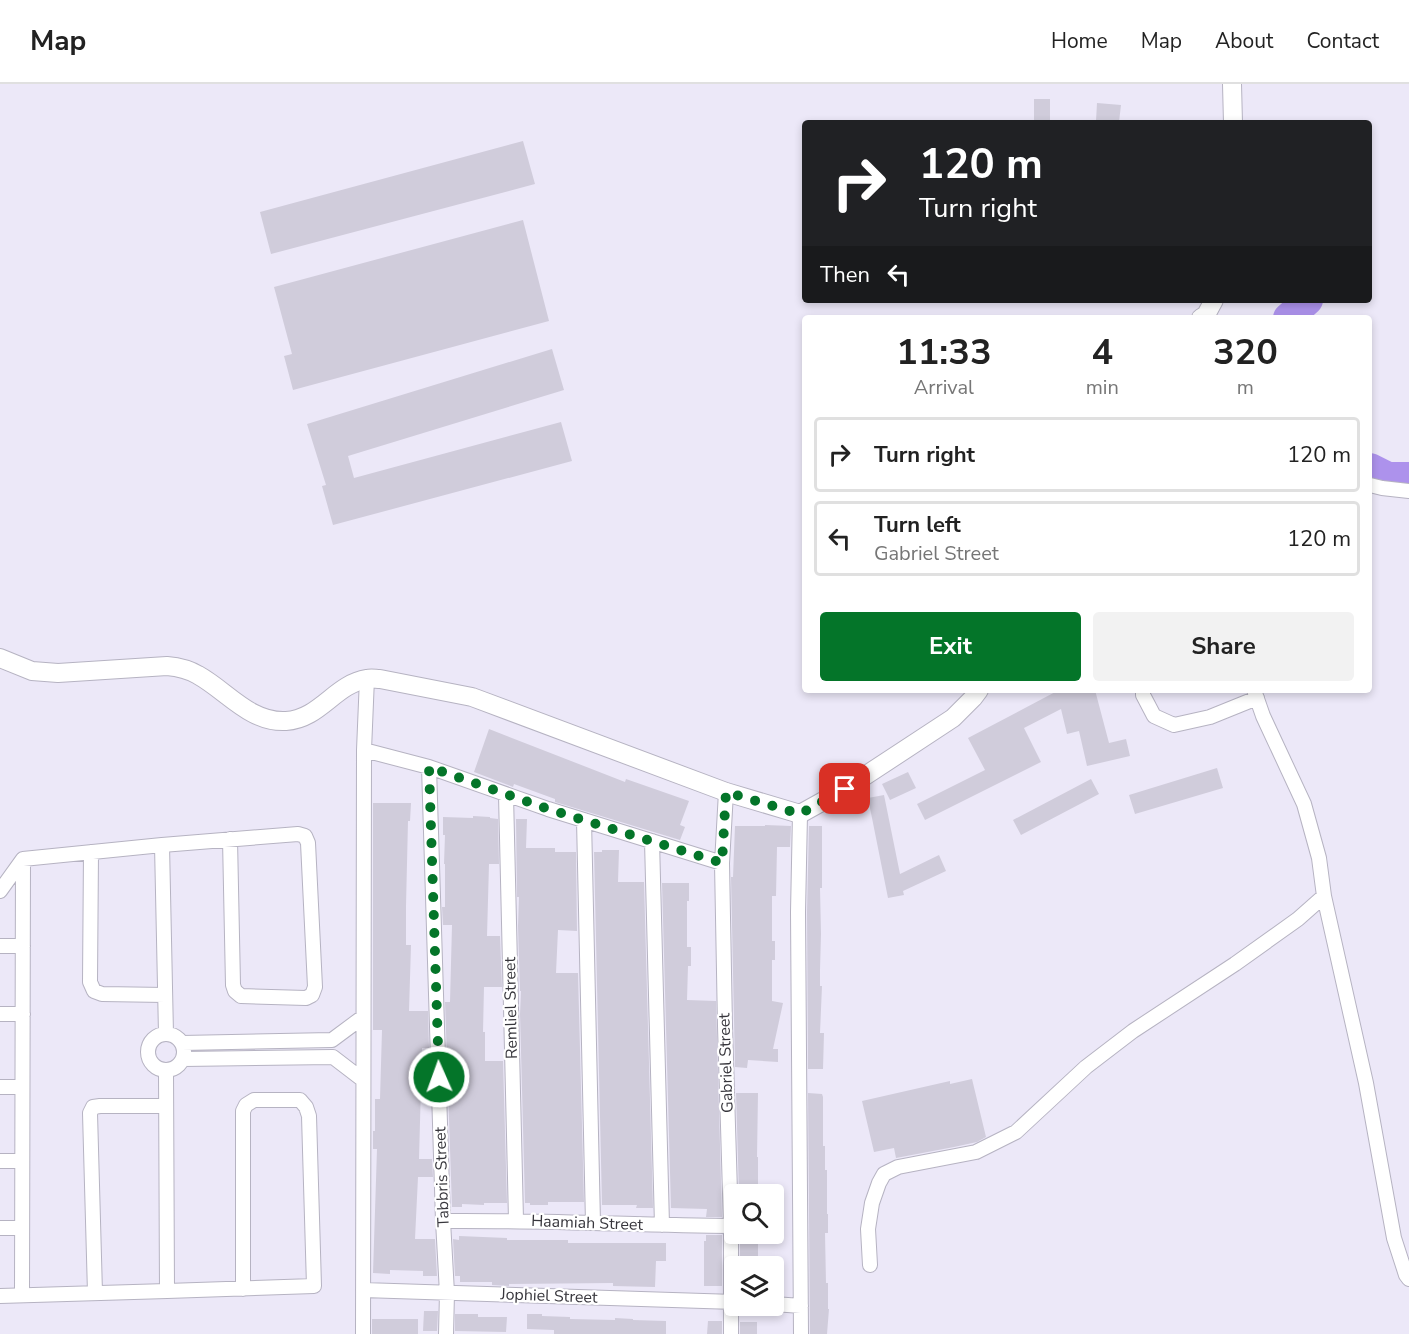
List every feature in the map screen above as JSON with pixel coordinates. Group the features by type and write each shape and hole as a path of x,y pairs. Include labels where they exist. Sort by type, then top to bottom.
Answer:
{"street":[{"path":"1233,84 1233,120"},
{"path":"1372,486 1409,491"},
{"path":"0,658 32,671 58,673 167,666 182,668 198,675 254,714 271,720 287,721 302,718 313,712 350,685 367,678 380,679 472,698 726,792 800,814 845,789 953,718 977,693"},
{"path":"363,1334 364,750 367,678"},
{"path":"1143,693 1154,716 1174,725 1210,717 1256,694 1263,716 1304,804 1318,858 1324,896 1366,1083 1394,1238 1409,1279"},
{"path":"364,750 429,767 506,795 722,863"},
{"name":"Tabbris Street","path":"429,767 447,1334"},
{"name":"Gabriel Street","path":"726,792 722,863 730,1184"},
{"name":"Remliel Street","path":"506,795 516,1220"},
{"path":"800,814 798,912 801,1334"},
{"path":"584,820 593,1222"},
{"path":"23,858 162,844 230,839 298,834 305,836 308,843 315,987 312,995 306,998 241,996 236,992 233,985 230,839"},
{"path":"652,841 662,1225"},
{"path":"162,844 166,1034"},
{"path":"91,852 90,982 94,991 102,994 165,995"},
{"path":"0,891 23,858"},
{"path":"22,1295 23,858"},
{"path":"870,1265 868,1229 872,1203 884,1174 898,1167 976,1152 1016,1132 1086,1067 1133,1031 1236,964 1298,920 1324,896"},
{"path":"0,946 23,946"},
{"path":"0,1014 23,1014"},
{"path":"182,1043 332,1040 363,1017"},
{"path":"172,1035 180,1039 182,1043 185,1055 182,1063 175,1069 166,1071 153,1066 148,1051 150,1043 156,1037 172,1035"},
{"path":"332,1040 333,1057"},
{"path":"183,1059 333,1057 363,1080"},
{"path":"166,1071 166,1291"},
{"path":"0,1087 22,1087"},
{"path":"0,1296 314,1286 309,1116 300,1100 254,1100 246,1105 243,1111 243,1288"},
{"path":"95,1293 90,1113 93,1107 100,1106 165,1106"},
{"path":"0,1161 22,1161"},
{"name":"Haamiah Street","path":"443,1221 516,1220 724,1226"},
{"path":"0,1228 22,1228"},
{"name":"Jophiel Street","path":"363,1290 724,1301"},
{"path":"784,1305 801,1306"},
{"name":"Gabriel Street","path":"731,1334 732,1316"}],"building":[{"path":"1034,99 1050,99 1050,120 1034,120"},
{"path":"1097,103 1121,105 1119,120 1096,120"},
{"path":"523,141 535,184 271,254 260,212"},
{"path":"523,220 549,321 293,390 284,356 292,354 274,287"},
{"path":"552,349 564,390 348,456 354,478 561,422 572,461 333,525 322,486 326,485 307,424"},
{"path":"1053,693 1096,693 1109,743 1126,739 1130,756 1087,766 1079,731 1067,734 1061,709 1024,728 1041,762 925,820 917,804 985,770 968,738"},
{"path":"489,729 625,782 626,779 689,801 680,825 685,827 680,840 555,802 555,799 514,784 513,787 474,772"},
{"path":"1217,768 1223,788 1135,814 1129,795"},
{"path":"908,772 916,788 890,800 882,784"},
{"path":"1091,779 1099,794 1021,835 1013,820"},
{"path":"884,795 900,874 939,855 946,871 903,891 904,895 888,898 868,798"},
{"path":"373,803 411,803 410,821 408,821 406,906 406,945 411,945 409,1011 428,1011 429,1048 422,1048 419,1159 432,1159 433,1177 418,1177 415,1239 435,1239 437,1276 423,1276 423,1271 390,1270 390,1274 373,1273 377,1149 373,1149 373,1131 375,1131 375,1099 380,1099 382,1030 373,1030"},
{"path":"473,816 498,819 499,864 489,864 487,936 500,936 502,987 484,987 483,1032 485,1032 485,1061 503,1061 507,1203 462,1204 462,1207 452,1207 445,1002 450,1002 452,925 443,925 445,835 443,835 443,817 473,818"},
{"path":"516,819 527,819 526,848 555,848 555,852 576,852 577,931 558,930 556,973 578,973 584,1202 548,1202 548,1205 525,1203"},
{"path":"735,826 791,826 790,847 777,847 776,896 772,896 772,941 775,941 775,960 772,960 772,1001 783,1003 773,1049 778,1049 778,1062 748,1060 747,1068 735,1067 731,877 733,877"},
{"path":"809,826 822,826 820,1033 824,1033 823,1069 808,1069"},
{"path":"602,850 619,850 618,882 644,882 653,1208 636,1208 637,1205 602,1205 594,852 602,852"},
{"path":"662,883 689,883 687,947 691,947 691,966 688,966 687,1000 716,1001 722,1217 706,1217 707,1209 671,1208"},
{"path":"972,1079 986,1137 977,1142 896,1158 894,1148 874,1152 862,1101 950,1081 950,1084"},
{"path":"736,1093 758,1093 758,1184 739,1184"},
{"path":"808,1093 822,1094 823,1097 823,1146 825,1146 825,1170 827,1170 828,1214 828,1233 825,1233 829,1309 827,1334 810,1334"},
{"path":"706,1235 722,1235 722,1286 704,1286"},
{"path":"459,1236 507,1238 507,1240 568,1240 568,1243 666,1243 666,1261 656,1261 655,1287 613,1286 613,1283 509,1284 509,1286 492,1285 492,1282 460,1282 460,1276 455,1276 453,1239 459,1240"},
{"path":"740,1244 758,1244 758,1256 740,1256"},
{"path":"424,1311 438,1311 437,1331 423,1331"},
{"path":"455,1314 507,1317 506,1332 455,1331"},
{"path":"527,1314 570,1317 570,1319 615,1320 615,1318 666,1321 666,1334 554,1334 554,1330 527,1329"},
{"path":"372,1319 418,1319 418,1334 372,1334"},
{"path":"708,1321 722,1321 722,1334 707,1334"},
{"path":"740,1322 757,1322 757,1334 740,1334"}],"waterway":[{"path":"1291,315 1305,303"},
{"path":"1372,469 1388,477 1409,477"}],"route":[{"path":"439,1077 429,767 548,809 722,863 726,792 800,814 845,789"}]}
